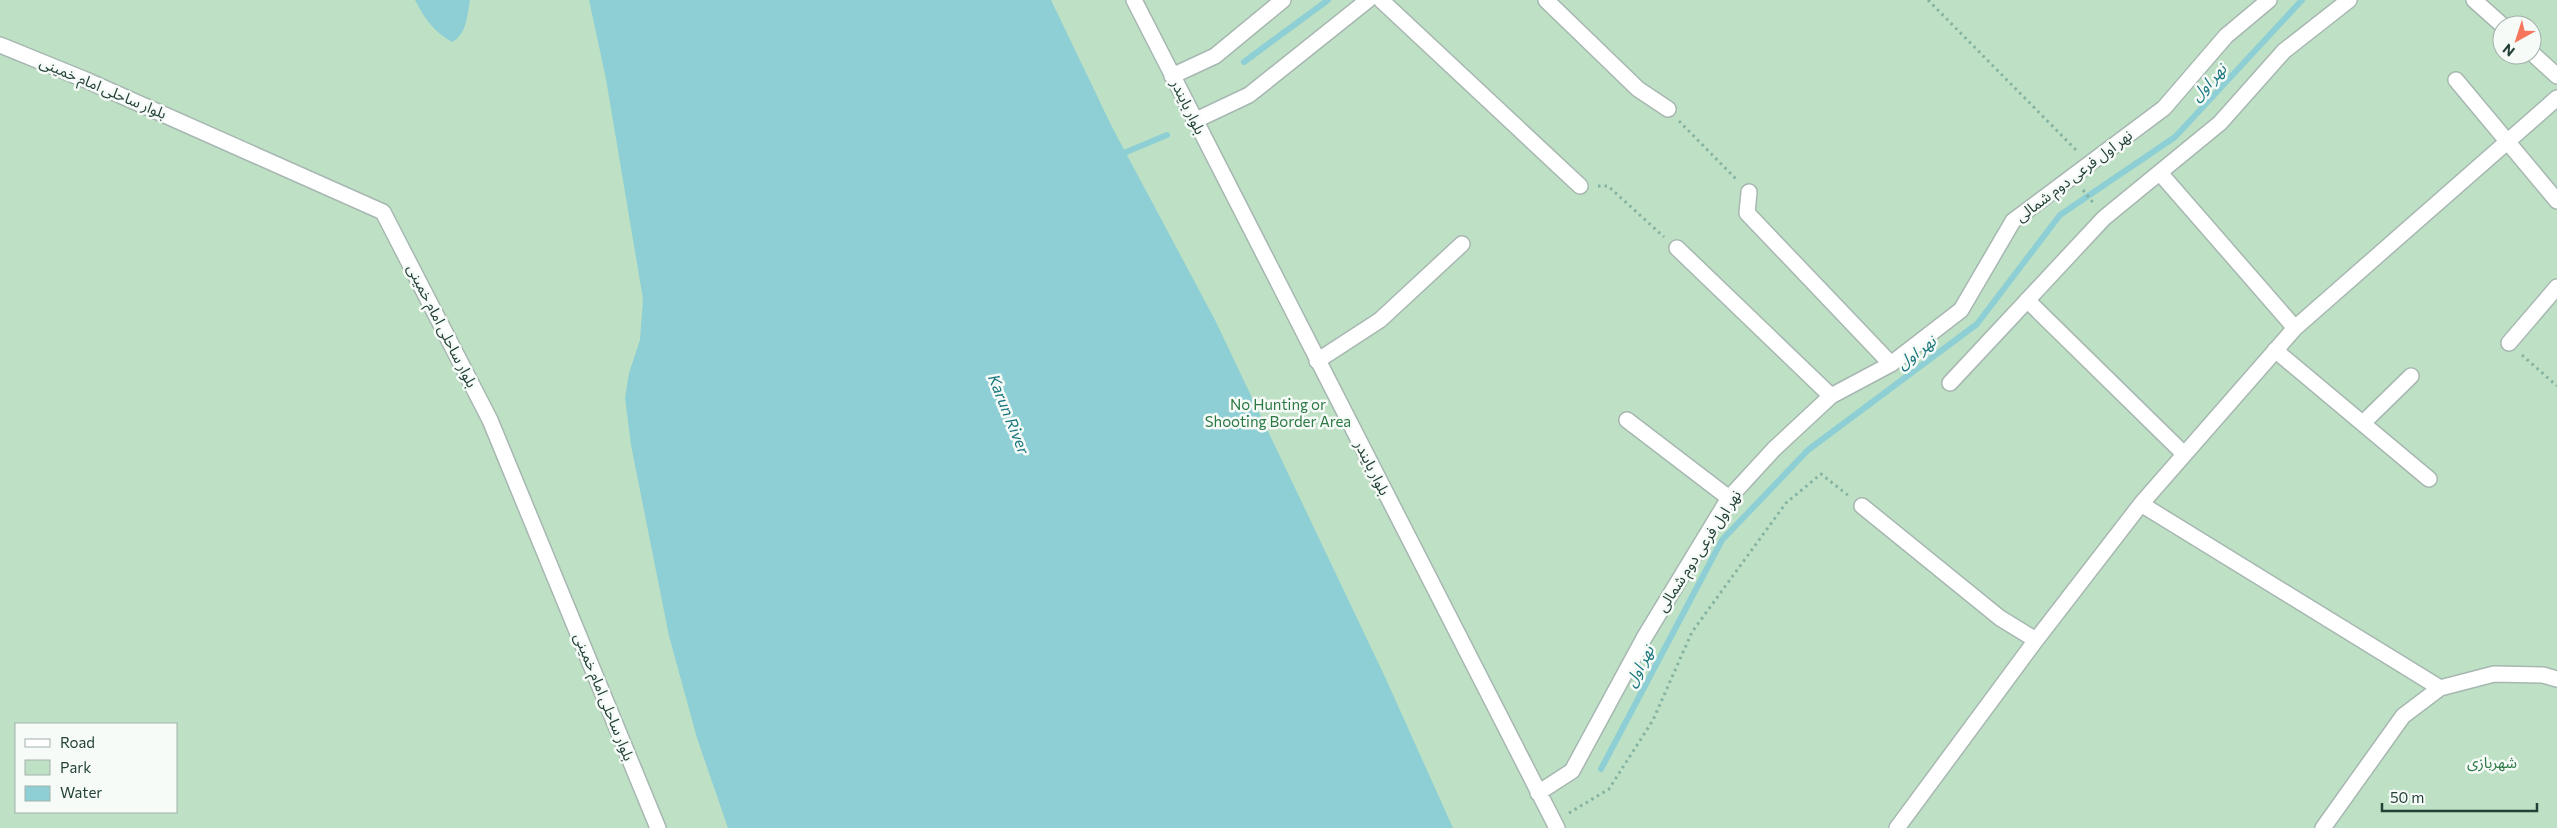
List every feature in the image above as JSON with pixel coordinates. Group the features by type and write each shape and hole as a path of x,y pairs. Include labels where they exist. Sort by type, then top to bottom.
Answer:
{"street":[{"name":"بلوار بایندر","path":"1134,0 1194,121 1555,825"},
{"path":"1172,76 1215,56 1283,0"},
{"path":"1194,121 1249,95 1368,0"},
{"path":"1381,0 1580,186"},
{"path":"1546,0 1638,89 1668,109"},
{"name":"نهر اول فرعی دوم شمالی","path":"1538,793 1572,771 1644,638 1729,498 1774,449 1831,396 1891,364 1961,310 2013,221 2164,108 2226,36 2269,0"},
{"path":"1950,383 2104,218 2220,123 2284,52 2349,0"},
{"path":"2474,0 2492,16"},
{"name":"بلوار ساحلی امام خمینی","path":"0,44 86,80 383,212 490,420 658,828"},
{"path":"2542,62 2557,76"},
{"path":"2456,80 2557,201"},
{"path":"1897,828 2036,640 2141,504 2275,350 2295,328 2557,98"},
{"path":"2160,173 2295,328"},
{"path":"1749,192 1747,213 1891,364"},
{"path":"1317,361 1380,320 1462,244"},
{"path":"1677,248 1831,396"},
{"path":"2509,343 2557,287"},
{"path":"2027,300 2184,454"},
{"path":"2275,350 2429,479"},
{"path":"2363,423 2411,376"},
{"path":"1627,420 1729,498"},
{"path":"2141,504 2440,688"},
{"path":"1862,506 2000,618 2036,640"},
{"path":"2323,828 2403,716 2440,688 2494,674 2544,675 2557,679"}],"path":[{"path":"1928,0 2089,164"},
{"path":"1668,109 1749,192"},
{"path":"2080,185 2097,208"},
{"path":"1580,186 1608,186 1677,248"},
{"path":"2509,343 2557,386"},
{"path":"1555,825 1609,789 1653,720 1692,632 1786,503 1821,474 1862,506"}],"green space":[{"name":"No Hunting or Shooting Border Area","path":"0,0 2557,0 2557,828 0,828"}],"water":[{"path":"415,0 470,0 466,24 457,39 452,42 440,34 430,24"},
{"name":"Karun River","path":"589,0 1051,0 1112,127 1215,320 1385,677 1453,828 728,828 697,738 669,636 631,445 625,398 629,373 640,340 643,299 606,79"}],"waterway":[{"path":"1244,62 1328,0"},
{"name":"نهر اول","path":"1601,769 1722,540 1808,450 1977,324 2060,215 2175,137 2302,0"},
{"path":"1119,155 1167,135"}],"park label":[{"name":"شهربازی","path":"2492,763"}]}
